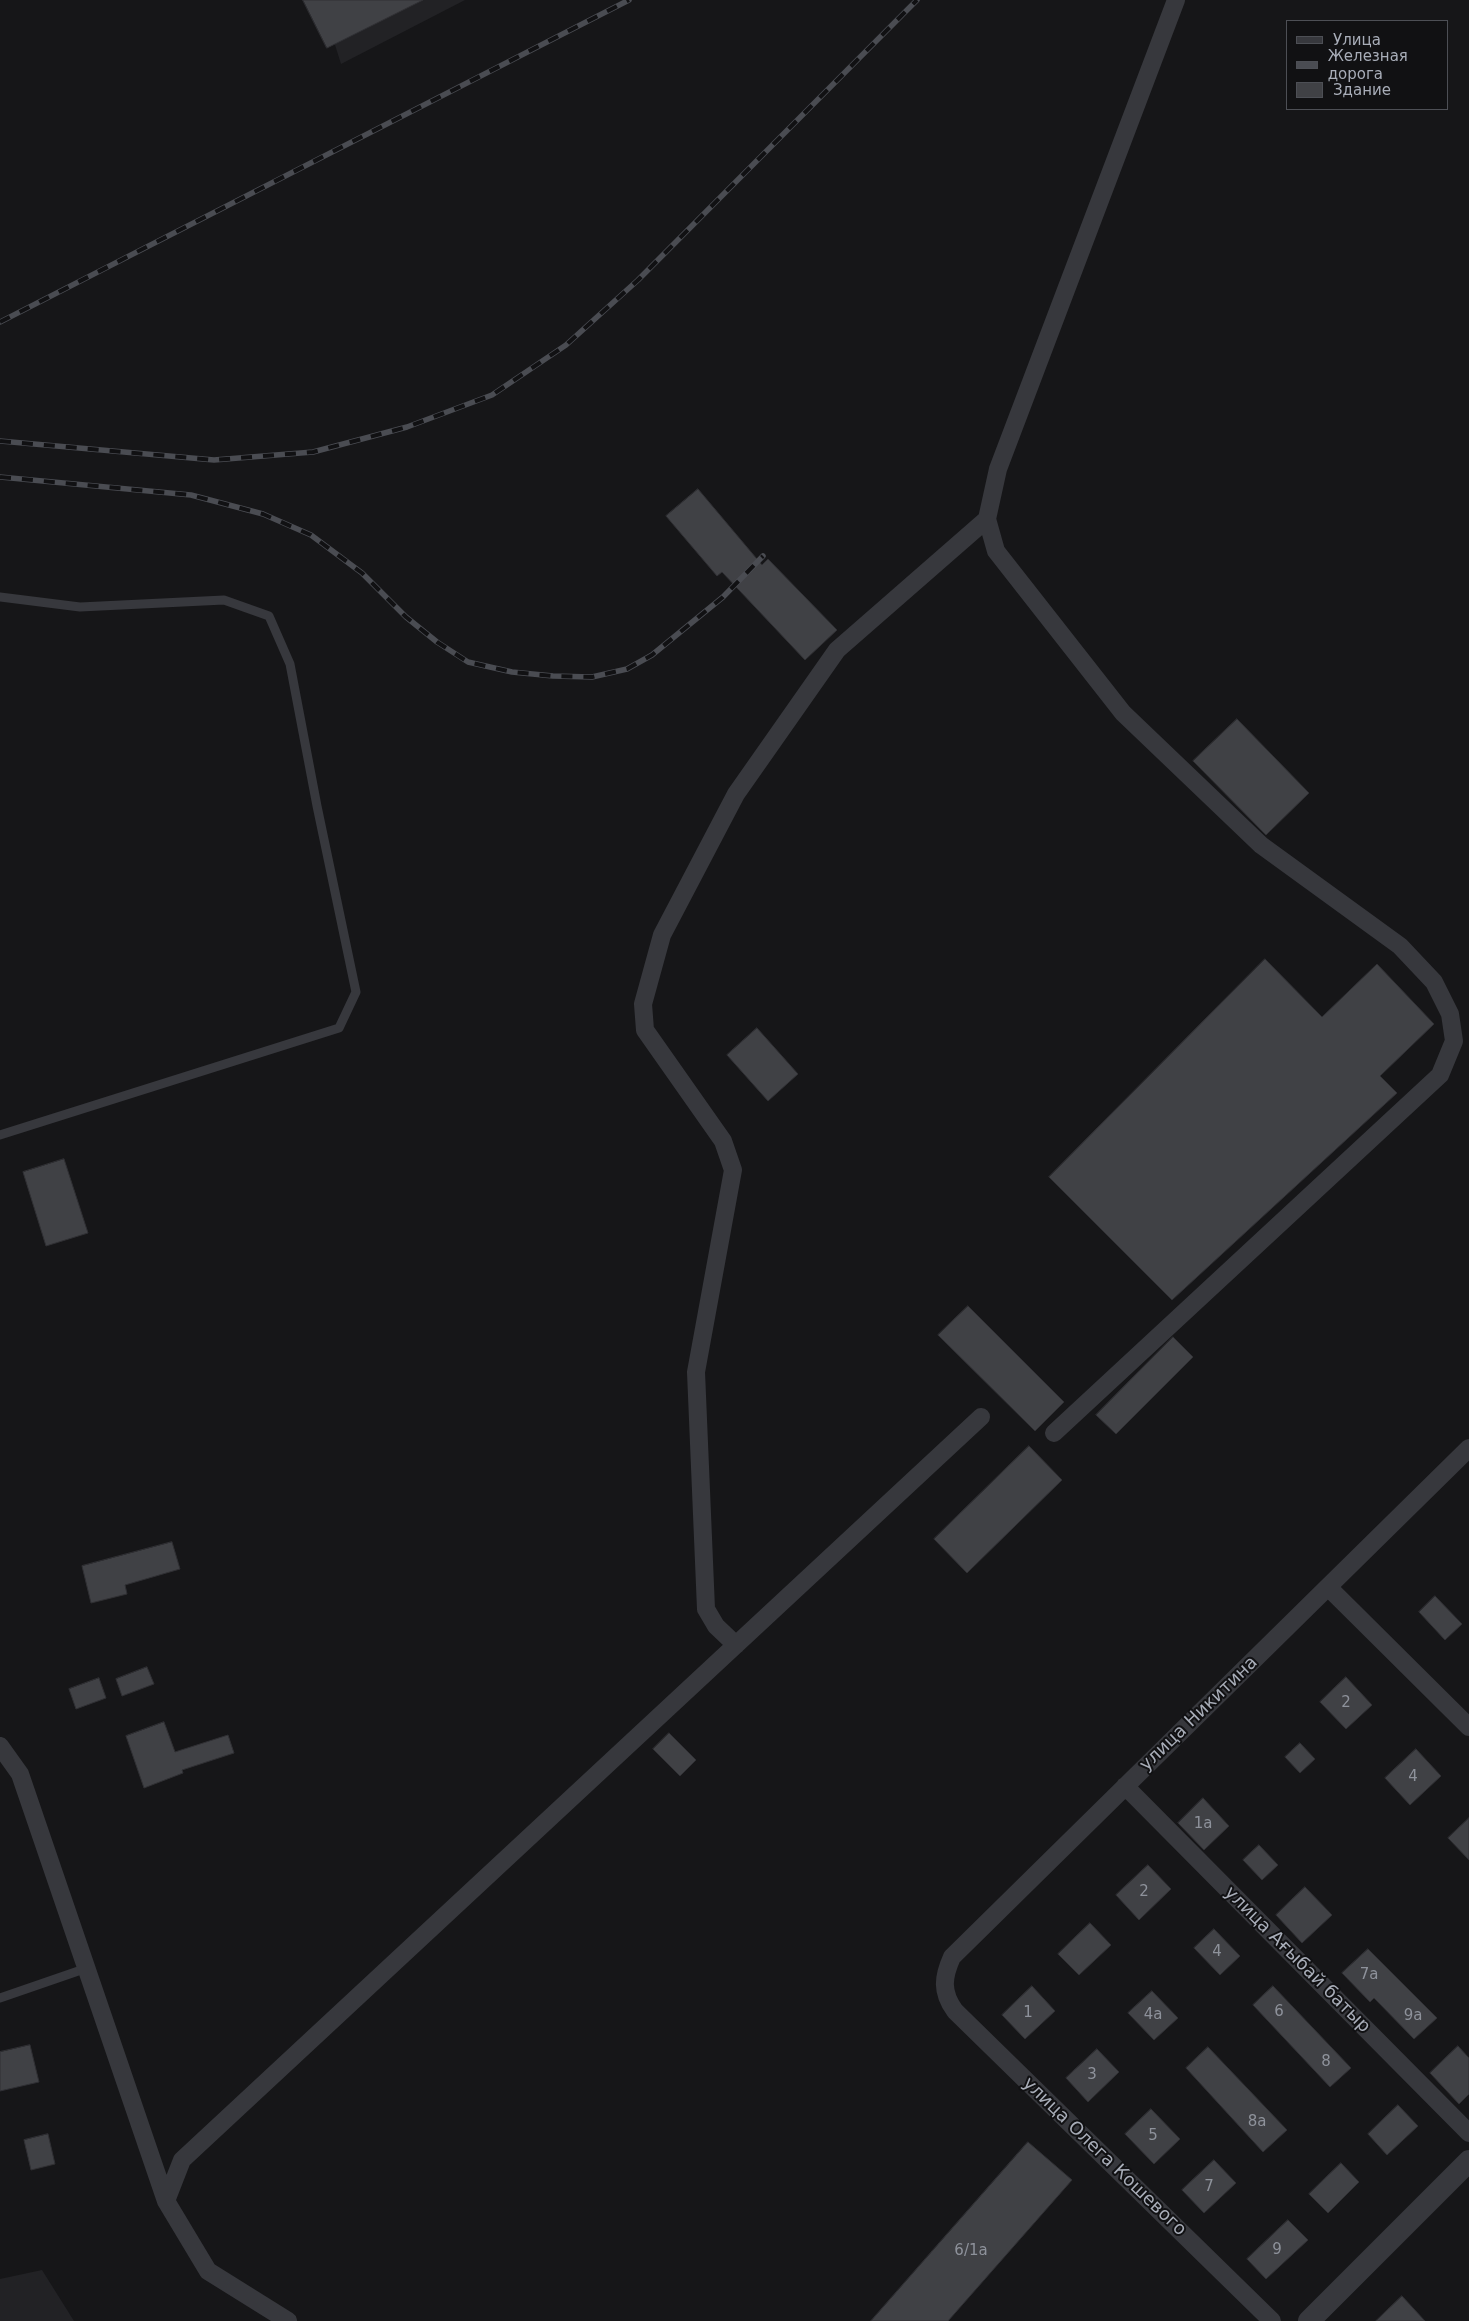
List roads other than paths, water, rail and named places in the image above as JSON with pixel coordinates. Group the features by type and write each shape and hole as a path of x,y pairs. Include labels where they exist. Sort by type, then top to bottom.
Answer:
{"street":[{"path":"1054,1433 1440,1075 1454,1041 1450,1014 1434,982 1400,946 1261,845 1123,713 996,551 987,519 998,469 1176,0"},
{"path":"736,1645 716,1626 706,1609 696,1372 733,1170 723,1141 645,1030 643,1004 662,935 736,794 832,658 838,650 987,519"},
{"path":"166,2201 182,2160 981,1417"},
{"name":"улица Никитина","path":"944,1988 945,1974 952,1957 1469,1448"},
{"path":"1328,1587 1469,1727"},
{"path":"0,1746 20,1774 166,2201 208,2271 288,2321"},
{"name":"улица Ағыбай батыр","path":"1125,1786 1469,2133"},
{"name":"улица Олега Кошевого","path":"944,1988 948,2002 955,2010 1272,2321"},
{"path":"1308,2321 1469,2161"}],"lane":[{"path":"0,597 80,607 224,600 269,616 290,664 317,806 356,992 339,1028 0,1135"},
{"path":"0,1998 86,1968"}],"railway":[{"path":"0,322 629,0"},
{"path":"0,441 214,460 313,452 407,427 492,395 566,345 638,280 917,0"},
{"path":"0,477 191,495 263,514 311,535 362,573 406,617 437,642 468,662 512,672 592,677 627,669 652,655 723,597 763,556"}]}
